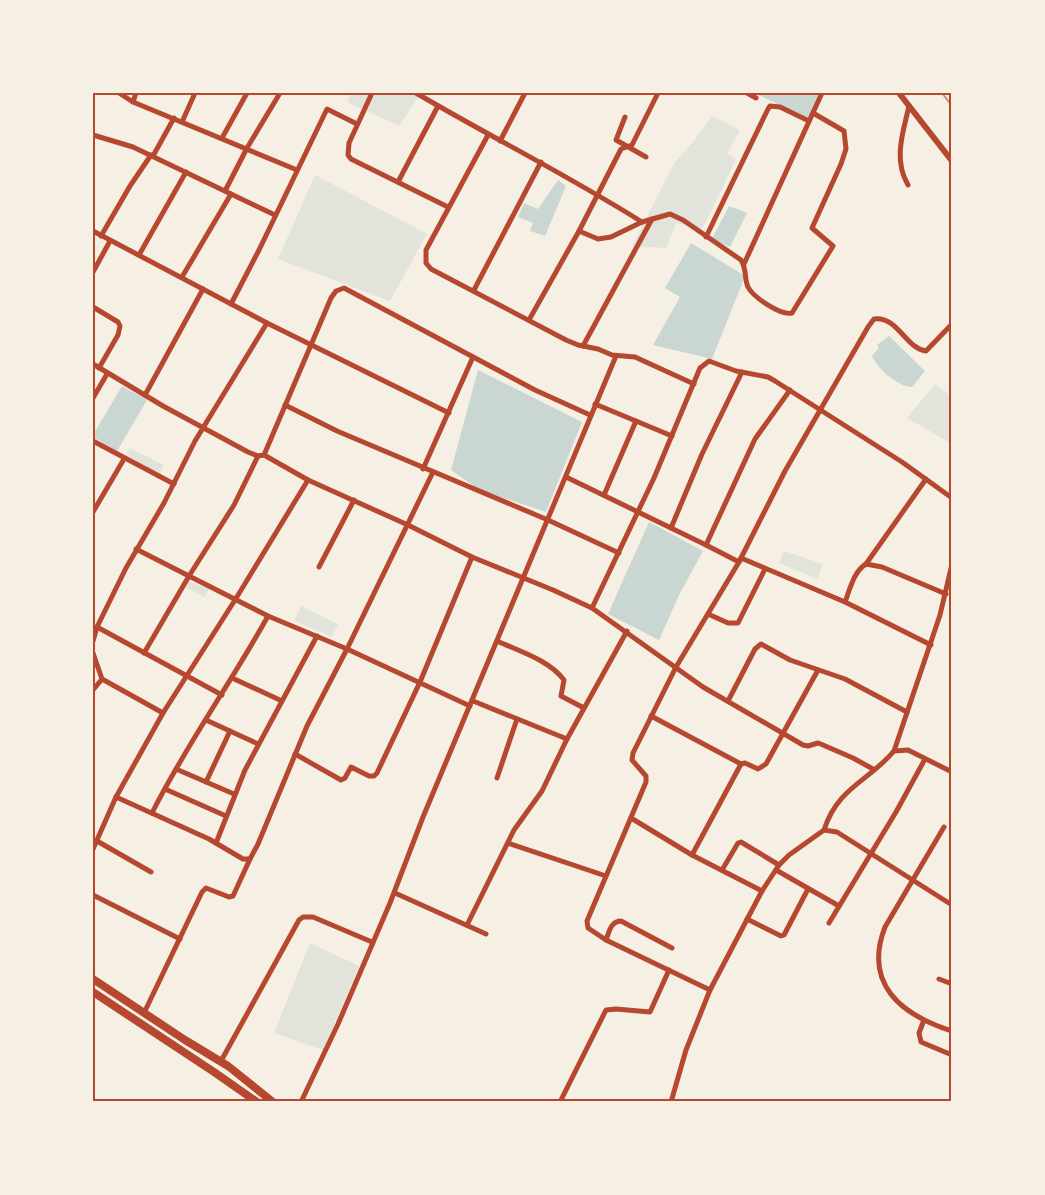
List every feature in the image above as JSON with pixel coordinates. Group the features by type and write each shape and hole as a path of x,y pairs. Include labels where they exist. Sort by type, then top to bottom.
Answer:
{"highway":[{"path":"93,979 221,1061 273,1102"},
{"path":"93,992 256,1102"}],"street":[{"path":"119,93 133,102 297,170"},
{"path":"133,102 136,93"},
{"path":"182,122 195,93"},
{"path":"222,138 247,93"},
{"path":"182,277 228,192 247,148 280,93"},
{"path":"372,93 349,143 348,155 351,159 448,207"},
{"path":"417,93 488,135 541,162 642,222"},
{"path":"428,99 431,93"},
{"path":"500,141 525,93"},
{"path":"529,320 579,231 621,149 632,145 658,93"},
{"path":"747,93 756,98"},
{"path":"813,112 844,131 846,149 812,228 833,246 795,308 788,314 755,296 747,284 744,264 813,112 822,93"},
{"path":"899,93 952,161"},
{"path":"398,182 438,105"},
{"path":"706,237 770,106 780,107 809,121"},
{"path":"908,185 902,174 899,152 909,106"},
{"path":"231,304 327,109 357,124"},
{"path":"625,117 616,140 646,157"},
{"path":"101,236 129,186 152,156 174,118"},
{"path":"93,135 152,156 275,215"},
{"path":"488,135 426,250 426,263 430,269 566,340 616,356 635,357 693,384"},
{"path":"474,291 541,162"},
{"path":"139,255 186,172"},
{"path":"579,231 602,239 663,215 677,216 736,255 744,264"},
{"path":"583,345 652,219"},
{"path":"93,231 267,323 449,413"},
{"path":"93,272 110,241"},
{"path":"144,653 234,505 261,455 336,291 344,288 590,416"},
{"path":"145,395 202,289"},
{"path":"93,307 118,322 120,326 118,335 99,368"},
{"path":"710,990 606,940 591,932 587,925 646,782 646,776 632,760 633,753 676,667 740,560 785,471 868,327 874,319 888,320 917,347 926,351 952,324"},
{"path":"93,642 97,627 136,549 174,484 203,427 267,323"},
{"path":"301,1102 395,893 423,817 616,356"},
{"path":"423,468 473,357"},
{"path":"592,608 638,513 700,368 709,361 742,372 768,377 952,498"},
{"path":"93,364 203,427 308,480 472,556 592,608 684,674 803,745 823,745 873,769"},
{"path":"671,528 702,454 742,372"},
{"path":"93,398 107,374"},
{"path":"706,545 755,439 790,390"},
{"path":"595,404 672,436"},
{"path":"285,405 619,553"},
{"path":"604,495 636,422"},
{"path":"93,441 174,484"},
{"path":"93,512 124,459"},
{"path":"144,1013 206,888 229,897 233,896 258,844 307,726 433,472"},
{"path":"566,477 706,545 845,602 931,645"},
{"path":"845,602 861,567 866,564 926,479"},
{"path":"93,849 116,797 163,713 308,480"},
{"path":"319,567 354,500"},
{"path":"136,549 268,616 471,704 567,739"},
{"path":"295,754 341,780 345,778 351,767 369,776 374,776 380,768 420,682 472,556"},
{"path":"866,564 882,567 946,594"},
{"path":"670,1102 686,1050 710,990 762,891 789,855 824,830 831,812 839,801 856,783 894,751 931,645 952,564"},
{"path":"708,614 728,623 738,623 765,569"},
{"path":"152,813 268,616"},
{"path":"97,627 222,694"},
{"path":"467,925 507,843 519,821 542,791 567,739 627,631"},
{"path":"216,843 234,794 258,744 316,636"},
{"path":"497,641 556,672 564,680 561,696 584,708"},
{"path":"728,701 755,649 761,644 790,660 845,679 907,712"},
{"path":"93,653 102,679 163,713"},
{"path":"651,717 741,764 762,768 784,734 818,670"},
{"path":"232,678 282,701"},
{"path":"93,690 102,679"},
{"path":"497,778 517,719"},
{"path":"207,720 258,744"},
{"path":"206,782 230,731"},
{"path":"894,751 908,750 952,772"},
{"path":"829,923 925,759"},
{"path":"692,855 741,764"},
{"path":"176,769 234,794"},
{"path":"165,789 226,816"},
{"path":"116,797 216,843 243,859 250,859"},
{"path":"631,818 692,855 762,891"},
{"path":"944,827 885,927 880,940 878,963 885,987 892,998 924,1020 952,1031"},
{"path":"93,830 100,833"},
{"path":"824,830 837,832 912,882 952,905"},
{"path":"97,841 151,872"},
{"path":"722,870 738,843 741,842 808,889 839,906"},
{"path":"507,843 606,876"},
{"path":"747,919 781,936 784,935 808,889"},
{"path":"395,893 486,934"},
{"path":"93,895 180,939"},
{"path":"221,1061 303,916 313,916 372,942"},
{"path":"606,940 614,923 621,921 672,948"},
{"path":"561,1102 606,1010 616,1008 650,1012 669,970"},
{"path":"939,979 952,984"},
{"path":"924,1020 919,1034 921,1042 952,1055"}],"shaded area":[{"path":"352,93 421,93 399,126 347,102"},
{"path":"754,93 820,93 809,118"},
{"path":"712,116 740,130 727,154 736,159 706,222 701,229 676,223 666,248 632,246 675,162"},
{"path":"315,175 427,234 390,301 278,259"},
{"path":"558,180 566,186 545,236 530,231 533,223 518,217 524,203 538,209"},
{"path":"729,206 747,213 730,247 712,239"},
{"path":"691,243 745,276 712,359 653,345 680,297 665,288"},
{"path":"889,336 925,371 912,387 900,384 889,376 872,356 879,348 877,345"},
{"path":"478,370 582,422 546,512 480,490 451,470"},
{"path":"935,384 952,397 952,444 907,418"},
{"path":"122,386 147,400 117,451 93,435"},
{"path":"130,448 164,465 160,475 126,454"},
{"path":"649,522 703,551 679,595 659,640 608,614"},
{"path":"784,551 823,564 818,579 779,563"},
{"path":"188,581 209,589 205,597 185,587"},
{"path":"301,606 338,624 332,637 294,621"},
{"path":"310,943 359,966 323,1050 274,1033"}],"railway":[{"path":"942,93 952,106"}]}
